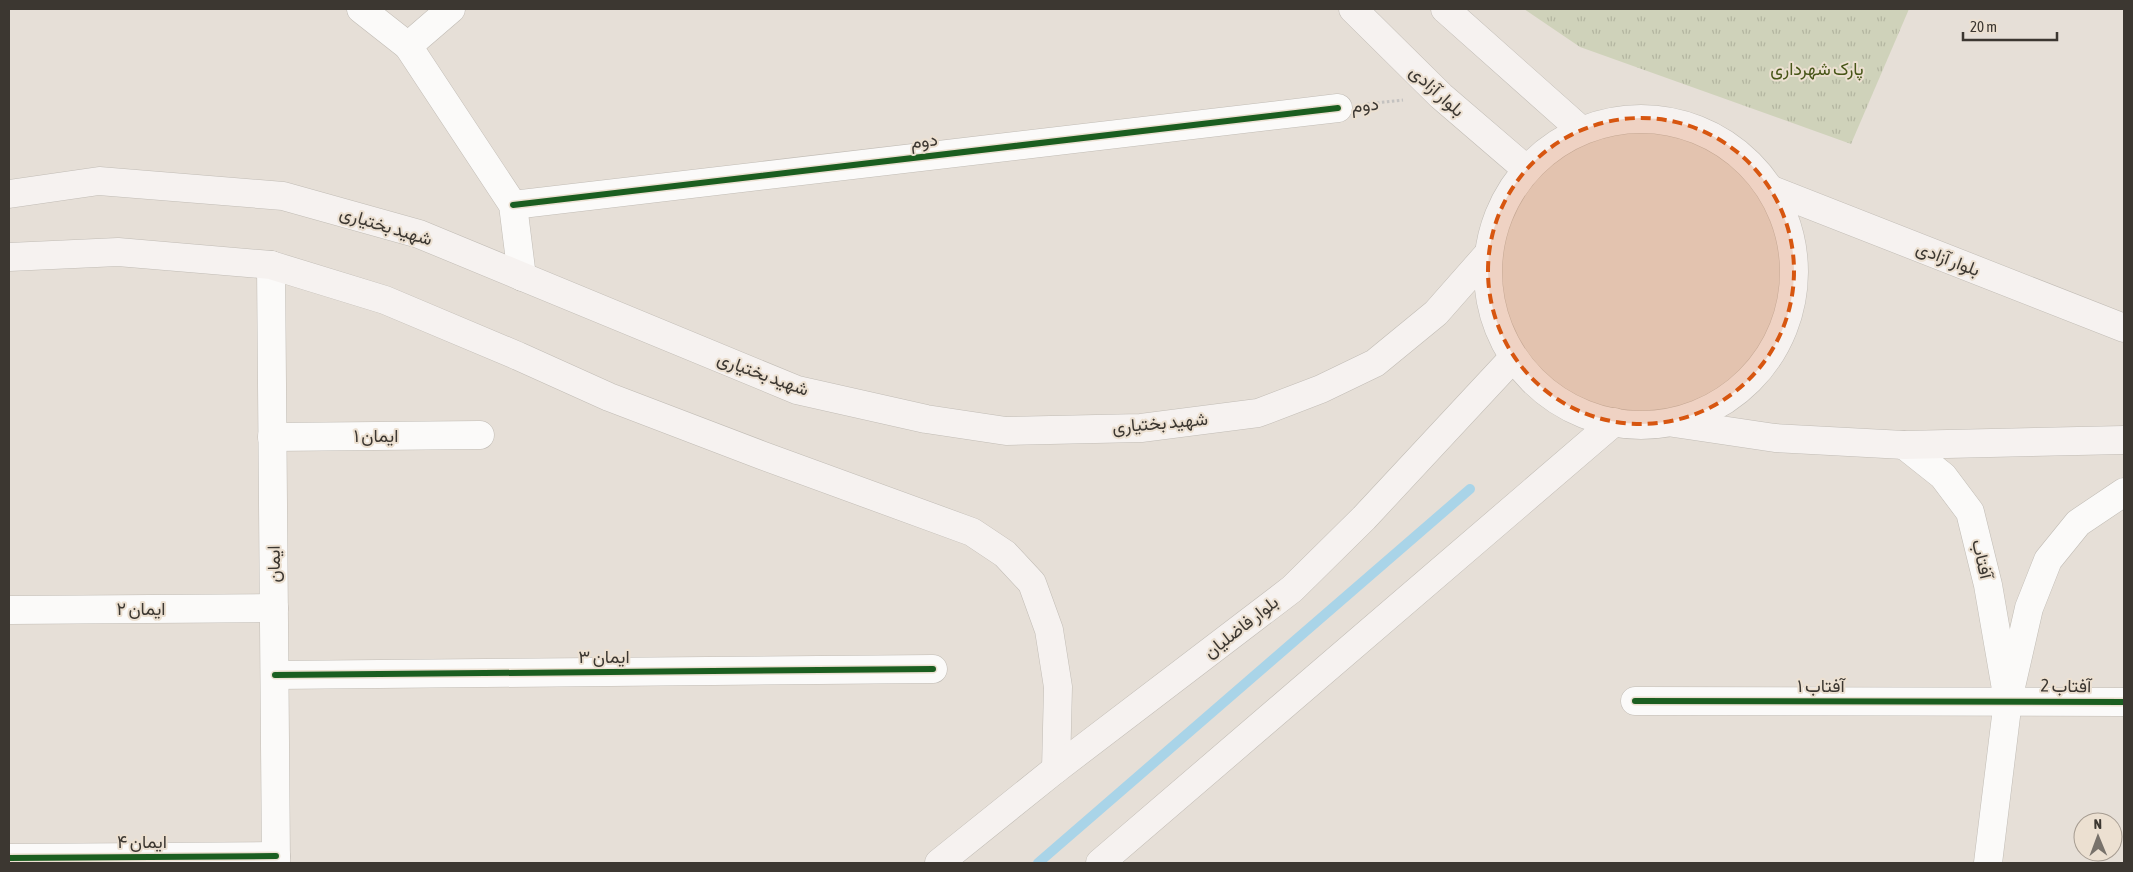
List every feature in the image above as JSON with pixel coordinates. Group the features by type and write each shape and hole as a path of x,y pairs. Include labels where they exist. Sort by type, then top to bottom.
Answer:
{"main road":[{"name":"بلوار آزادی","path":"1353,9 1441,96 1526,169"},
{"path":"1446,9 1581,130"},
{"path":"1634,118 1688,125 1736,150 1772,190 1789,229 1795,272 1789,314 1772,353 1744,386 1708,409 1667,422 1641,425 1614,422 1575,410 1541,388 1514,358 1491,309 1488,254 1500,209 1526,169 1551,146 1581,130 1634,118"},
{"name":"شهید بختیاری","path":"9,194 99,180 283,196 419,234 797,390 926,419 1006,431 1141,428 1258,413 1321,389 1376,363 1436,313 1488,254"},
{"name":"بلوار آزادی","path":"1772,190 2124,328"},
{"path":"9,257 118,252 271,265 385,300 609,397 761,456 972,532 1005,554 1032,583 1049,630 1058,687 1056,769"},
{"name":"بلوار فاضلیان","path":"939,863 1056,769 1292,589 1364,518 1514,358"},
{"path":"1100,863 1614,422"},
{"path":"1667,422 1775,438 1904,445 2124,440"}],"street":[{"path":"361,9 408,46 513,205 522,278"},
{"path":"408,46 451,9"},
{"name":"دوم","path":"513,205 1338,108"},
{"name":"ایمان","path":"271,265 276,860"},
{"name":"ایمان ۱","path":"272,437 480,435"},
{"name":"آفتاب","path":"1904,445 1943,476 1970,512 1988,585 2008,700"},
{"name":"آفتاب","path":"1988,863 2008,700 2030,608 2048,560 2078,523 2124,492"},
{"name":"ایمان ۲","path":"9,610 274,608"},
{"name":"ایمان ۳","path":"275,675 933,670"},
{"name":"آفتاب ۱","path":"1635,701 2008,700"},
{"name":"آفتاب 2","path":"2008,700 2124,702"},
{"name":"ایمان ۴","path":"9,858 276,860"}],"highlighted area":[{"path":"1635,118 1688,125 1736,150 1772,190 1789,229 1795,272 1789,314 1772,353 1744,386 1708,409 1667,422 1614,422 1575,410 1541,388 1513,358 1491,309 1488,254 1500,209 1526,169 1551,146 1581,130"}],"green space":[{"name":"پارک شهرداری","path":"1524,9 1909,9 1851,144 1580,47"}],"waterway":[{"path":"1038,863 1470,489"}],"cycle path":[{"path":"513,205 1338,108"},
{"path":"275,675 933,669"},
{"path":"1635,701 2124,702"},
{"path":"9,858 276,856"}]}
